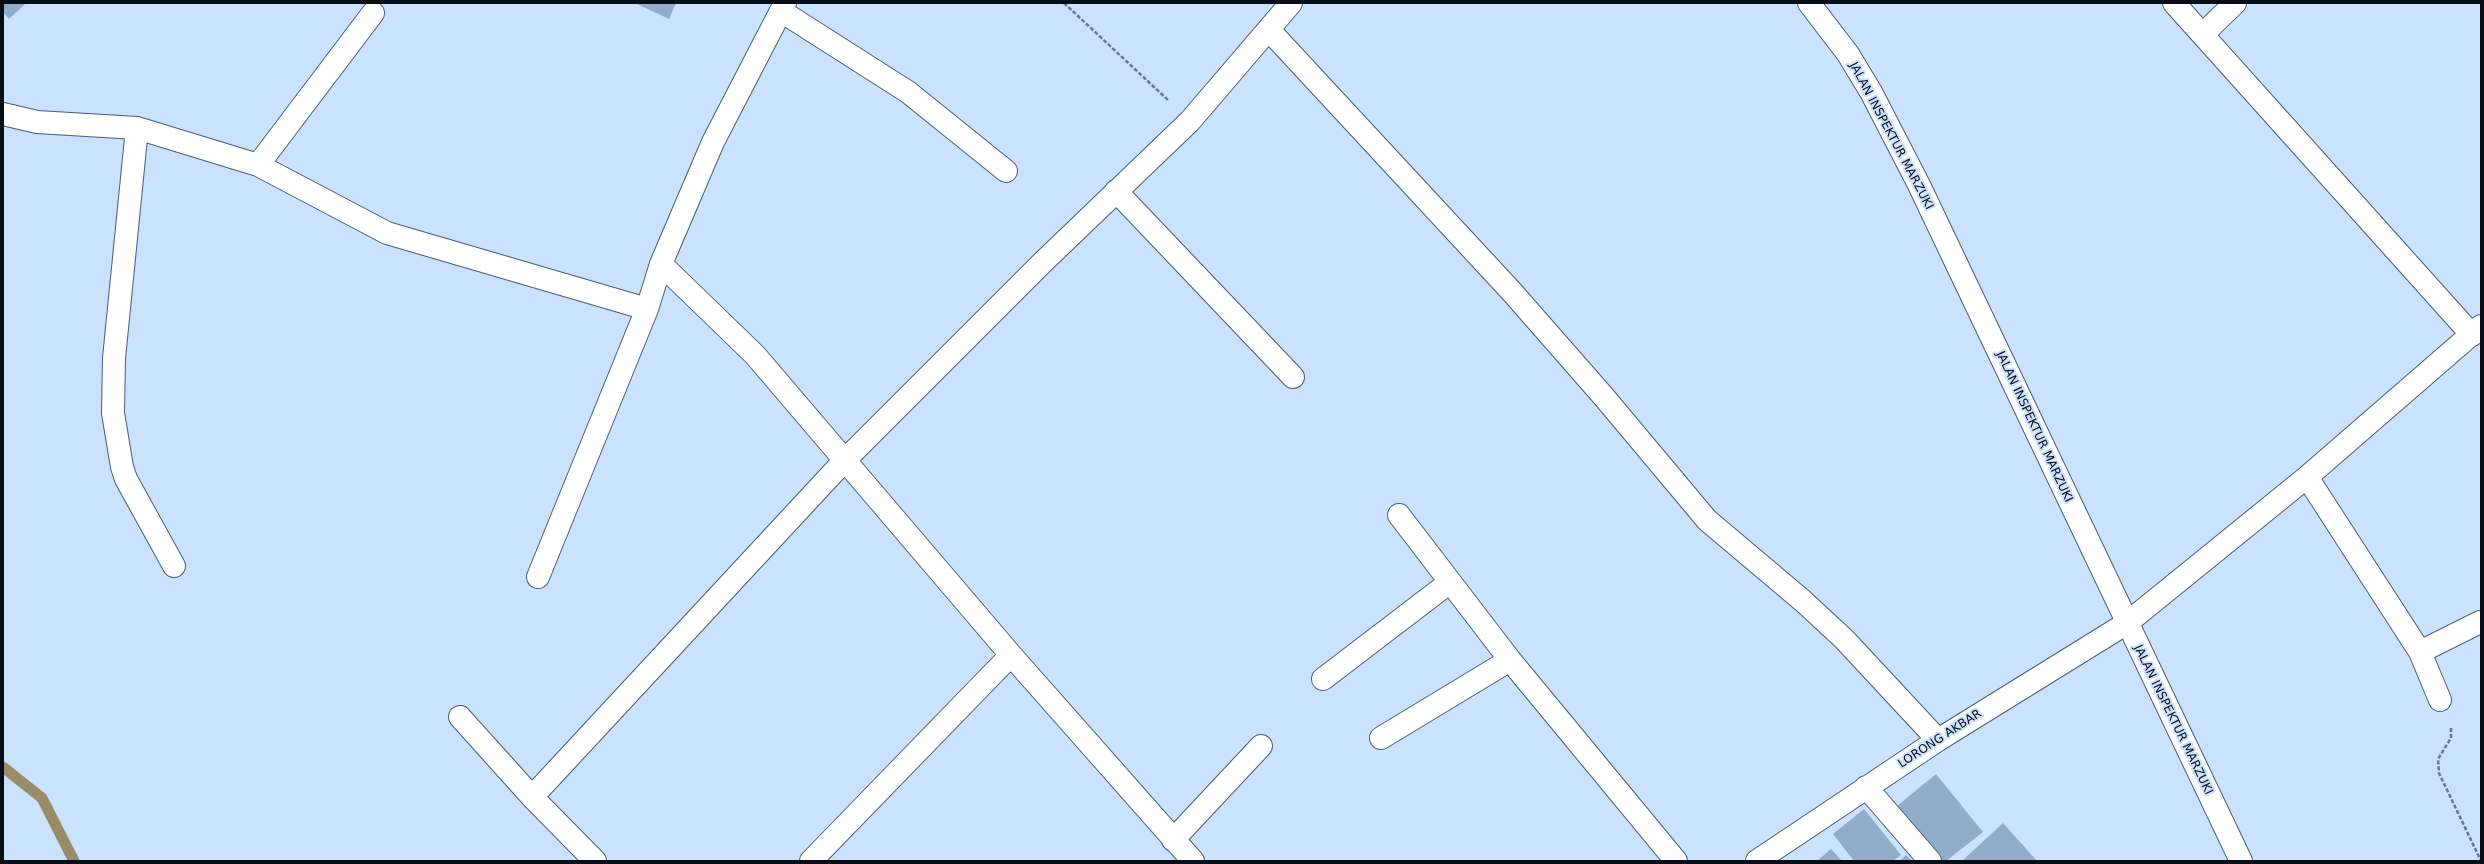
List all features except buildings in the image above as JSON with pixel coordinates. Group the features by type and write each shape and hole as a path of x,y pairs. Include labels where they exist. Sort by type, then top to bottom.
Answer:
{"street":[{"path":"532,797 845,460 1116,191 1190,121 1291,3"},
{"name":"JALAN INSPEKTUR MARZUKI","path":"1809,3 1848,54 1867,86 1919,185 2242,861"},
{"path":"2174,3 2476,331"},
{"path":"2203,34 2235,3"},
{"path":"538,577 647,309 661,264 713,142 783,7 908,92 1006,171"},
{"path":"258,165 373,13"},
{"path":"1269,30 1512,292 1604,397 1707,520 1803,601 1844,639 1938,740"},
{"path":"3,114 37,122 137,128 258,165 387,232 647,309"},
{"path":"137,128 114,358 113,413 122,467 126,480 174,566"},
{"path":"1116,191 1293,377"},
{"path":"661,264 755,355 1011,655 1193,861"},
{"name":"LORONG AKBAR","path":"1756,861 1938,740 2127,623 2307,477 2476,331"},
{"path":"2307,477 2420,652 2440,700"},
{"path":"1399,515 1510,660 1676,861"},
{"path":"1323,680 1450,582"},
{"path":"2420,652 2480,622"},
{"path":"811,861 1011,655"},
{"path":"1381,738 1510,660"},
{"path":"460,717 532,797 595,861"},
{"path":"1173,840 1261,746"},
{"path":"1866,787 1930,861"}],"path":[{"path":"1064,3 1190,121"},
{"path":"2440,700 2452,735 2438,759 2439,773 2481,861"}],"waterway":[{"path":"3,767 42,798 74,861"}]}
